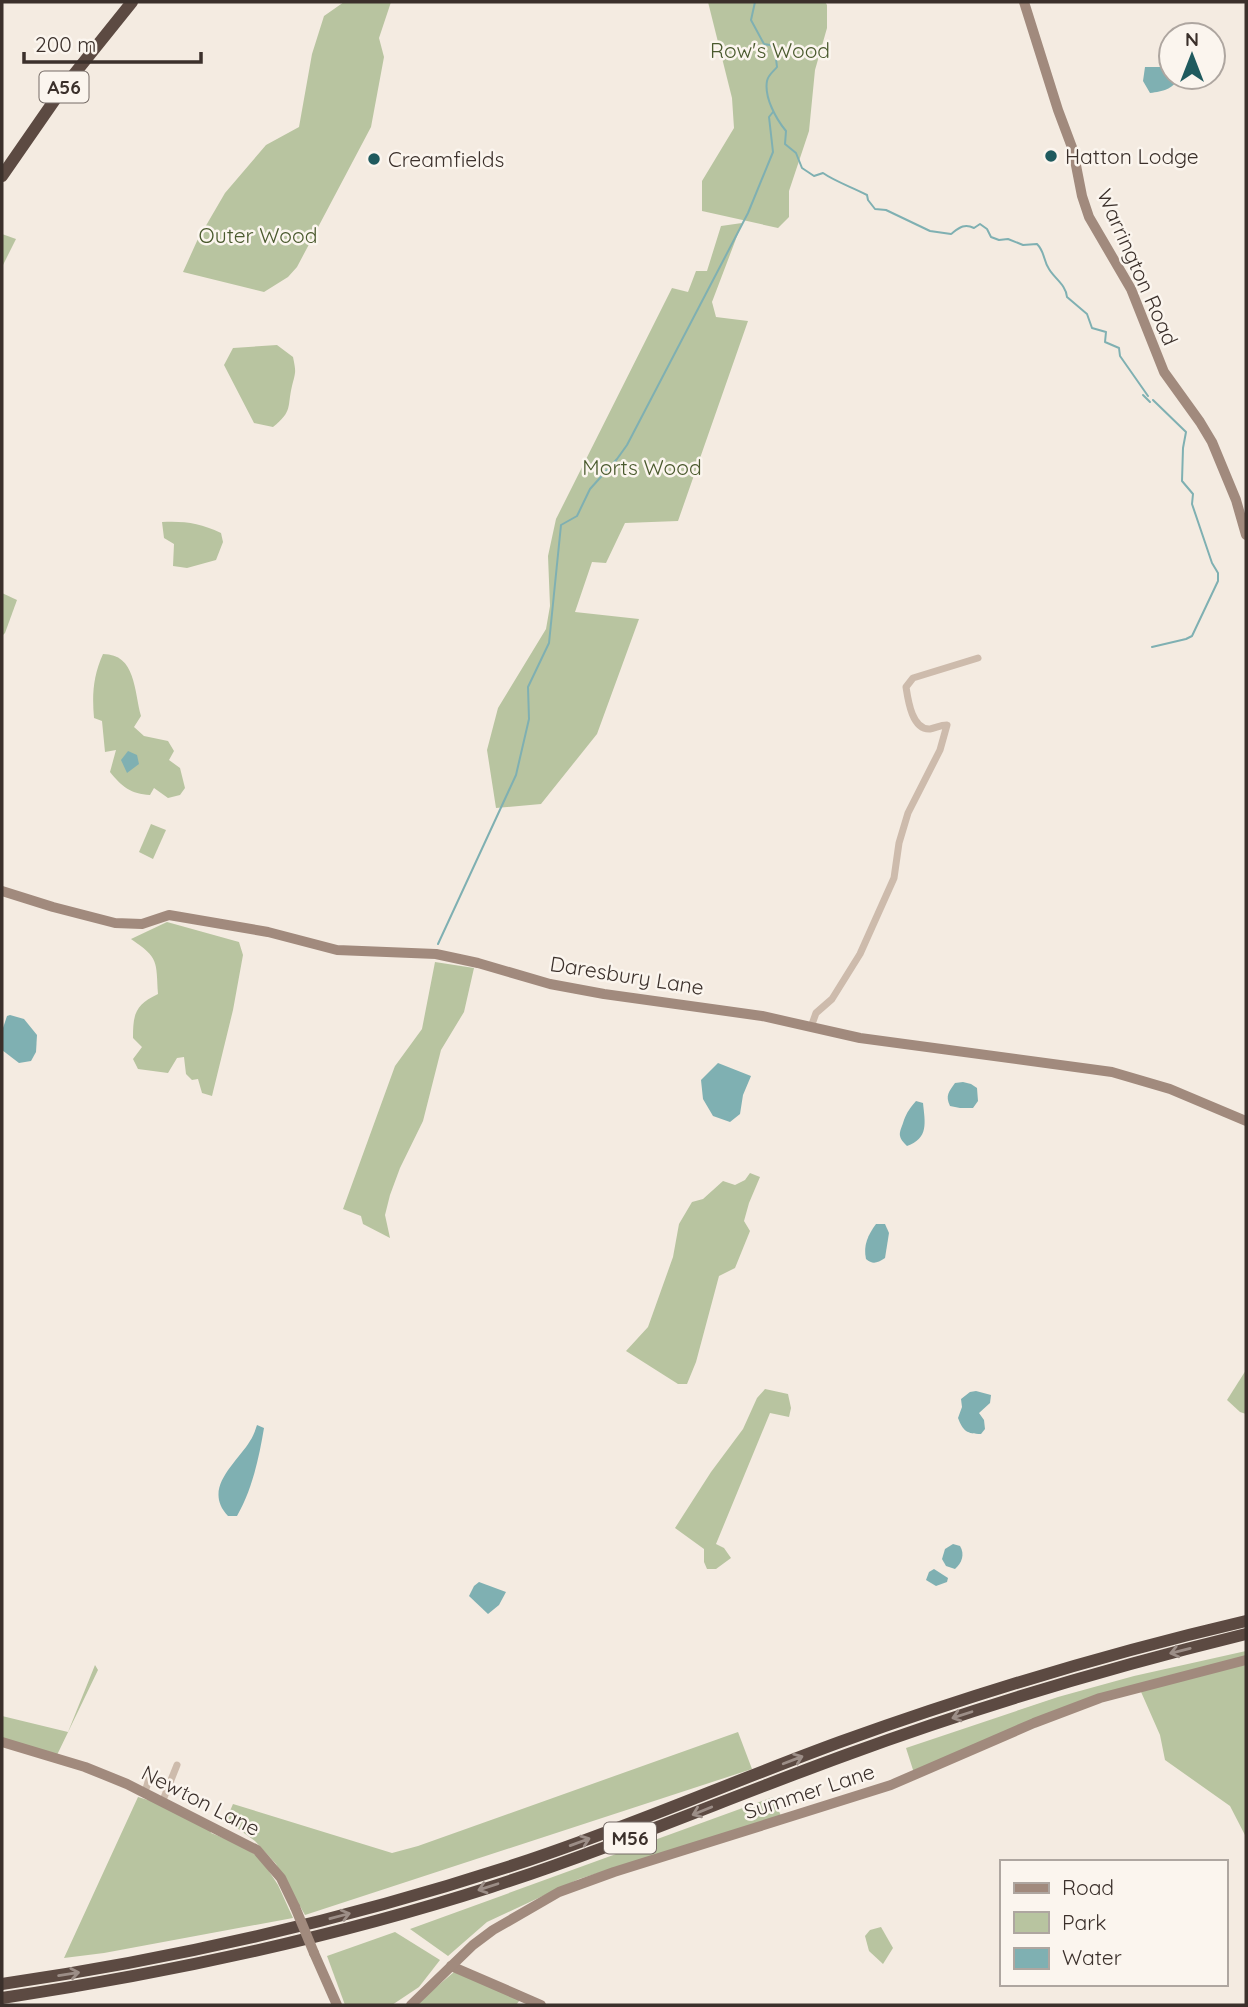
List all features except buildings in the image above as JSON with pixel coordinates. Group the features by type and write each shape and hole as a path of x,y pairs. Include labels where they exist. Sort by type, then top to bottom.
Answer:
{"highway":[{"name":"A56","path":"2,176 63,88 132,2"},
{"name":"M56","path":"2,1984 193,1951 325,1920 433,1890 582,1842 839,1742 926,1712 1071,1667 1246,1620"},
{"name":"M56","path":"2,1998 222,1959 437,1903 584,1855 846,1755 957,1716 1097,1673 1246,1634"}],"street":[{"name":"Warrington Road","path":"1024,2 1073,150 1089,217 1131,289 1164,372 1212,442 1236,500 1246,535"},
{"path":"811,1027 816,1013 832,999 860,954 894,878 899,843 908,813 940,750 947,725 929,729 921,727 915,721 906,687 913,678 978,658"},
{"name":"Daresbury Lane","path":"2,891 122,924 142,925 169,915 268,932 337,950 436,954 550,984 604,994 751,1014 891,1043 1112,1072 1170,1089 1246,1121"},
{"name":"Summer Lane","path":"411,2005 493,1930 535,1904 580,1884 891,1785 1034,1723 1100,1698 1246,1660"},
{"name":"Newton Lane","path":"2,1742 149,1786 163,1800 257,1850 281,1878 337,2005"},
{"path":"163,1800 177,1765"},
{"path":"148,1771 149,1786"},
{"path":"451,1966 541,2005"}],"green space":[{"name":"Outer Wood","path":"344,2 391,2 379,38 384,57 371,127 297,267 288,277 264,292 183,272 197,241 225,193 266,145 299,127 312,54 324,16"},
{"name":"Row's Wood","path":"708,2 825,2 827,5 827,28 815,70 809,131 789,191 789,217 778,228 702,211 702,181 734,128 732,98"},
{"name":"Morts Wood","path":"742,223 712,302 716,317 748,321 678,521 625,523 606,563 592,562 575,612 639,619 597,734 541,804 496,808 487,750 498,708 546,629 550,606 548,556 556,519 672,288 688,292 696,271 707,271 721,226"},
{"path":"2,234 16,239 2,267"},
{"path":"277,345 293,357 295,372 286,413 273,427 254,423 224,365 233,348"},
{"path":"162,522 192,523 221,533 223,542 216,560 187,568 173,566 174,544 164,538"},
{"path":"2,593 17,600 2,636"},
{"path":"103,654 122,660 132,676 141,716 134,727 144,736 168,741 174,751 169,760 180,768 185,788 180,795 168,798 154,788 150,795 137,793 123,786 110,772 116,750 105,752 102,721 94,718 93,710 95,678"},
{"path":"151,824 166,830 153,859 139,852"},
{"path":"167,922 239,942 243,955 212,1096 202,1093 198,1079 192,1080 186,1074 184,1057 177,1058 168,1073 138,1069 133,1059 142,1047 133,1038 137,1011 144,1002 158,994 154,961 147,951 131,939"},
{"path":"435,962 474,968 464,1012 441,1050 423,1121 390,1195 385,1215 390,1238 363,1224 361,1216 343,1209 395,1066 422,1029"},
{"path":"750,1173 760,1177 744,1221 750,1231 735,1268 719,1276 696,1362 687,1384 678,1384 626,1351 648,1327 673,1257 679,1224 692,1202 703,1199 723,1181 735,1185 745,1180"},
{"path":"1246,1370 1246,1414 1227,1400"},
{"path":"765,1389 788,1394 791,1408 789,1417 770,1413 716,1544 724,1548 731,1558 716,1569 707,1569 704,1549 675,1528 743,1429 757,1398"},
{"path":"1246,1651 1246,1837 1230,1806 1165,1760 1160,1735 1138,1685 914,1773 906,1748 1058,1697 1134,1676"},
{"path":"95,1665 98,1670 57,1755 2,1738 2,1716 68,1732"},
{"path":"738,1732 752,1769 305,1915 276,1864 255,1841 226,1820 233,1804 392,1853"},
{"path":"138,1797 158,1803 210,1828 211,1833 241,1845 261,1859 278,1885 293,1918 64,1958"},
{"path":"773,1797 781,1816 579,1879 487,1922 448,1956 410,1929"},
{"path":"881,1927 893,1948 883,1964 869,1951 865,1936 870,1930"},
{"path":"395,1932 440,1960 419,1987 392,2005 345,2005 327,1956"},
{"path":"454,1972 520,2000 516,2005 415,2005"}],"water":[{"path":"1145,67 1157,67 1157,91 1162,91 1150,93 1143,81"},
{"path":"128,751 137,755 139,764 127,773 121,760"},
{"path":"7,1016 24,1019 37,1035 36,1052 31,1061 19,1063 2,1050 2,1031"},
{"path":"718,1063 751,1076 743,1095 740,1114 730,1122 713,1116 703,1099 701,1080"},
{"path":"963,1082 977,1088 978,1101 973,1108 950,1106 948,1094 955,1083"},
{"path":"916,1101 923,1103 924,1129 919,1139 907,1146 901,1139 900,1131 906,1115"},
{"path":"876,1224 885,1224 889,1233 885,1258 873,1263 866,1259 865,1249"},
{"path":"976,1391 991,1395 990,1403 979,1413 984,1420 985,1429 981,1434 966,1431 958,1418 962,1407 961,1399"},
{"path":"257,1425 264,1428 251,1485 237,1516 228,1516 218,1496 220,1486 230,1467 251,1439"},
{"path":"953,1544 960,1546 962,1552 961,1561 955,1569 946,1566 942,1559 945,1549"},
{"path":"934,1569 948,1578 947,1582 936,1586 926,1580 929,1572"},
{"path":"479,1582 506,1592 499,1605 488,1614 469,1596"}],"waterway":[{"path":"755,2 751,20 764,44 770,45 780,54 776,59 777,67 767,81 769,101 786,131 785,144 796,153 802,168 814,176 823,173 867,195 875,209 886,210 930,231 951,234 962,227 974,228 980,224 987,229 991,237 999,240 1008,239 1023,245 1037,244 1047,266 1067,297 1087,314 1092,328 1106,332 1105,342 1119,348 1120,356 1148,396"},
{"path":"438,944 516,775 529,719 528,687 549,643 561,525 577,516 590,489 627,445 748,213 773,152 769,117 773,112"},
{"path":"1143,395 1150,402"},
{"path":"1152,647 1192,636 1218,581 1218,573 1192,504 1193,494 1182,481 1186,432 1153,400"}],"place":[{"name":"Hatton Lodge","path":"1051,156"},
{"name":"Creamfields","path":"374,159"}]}
